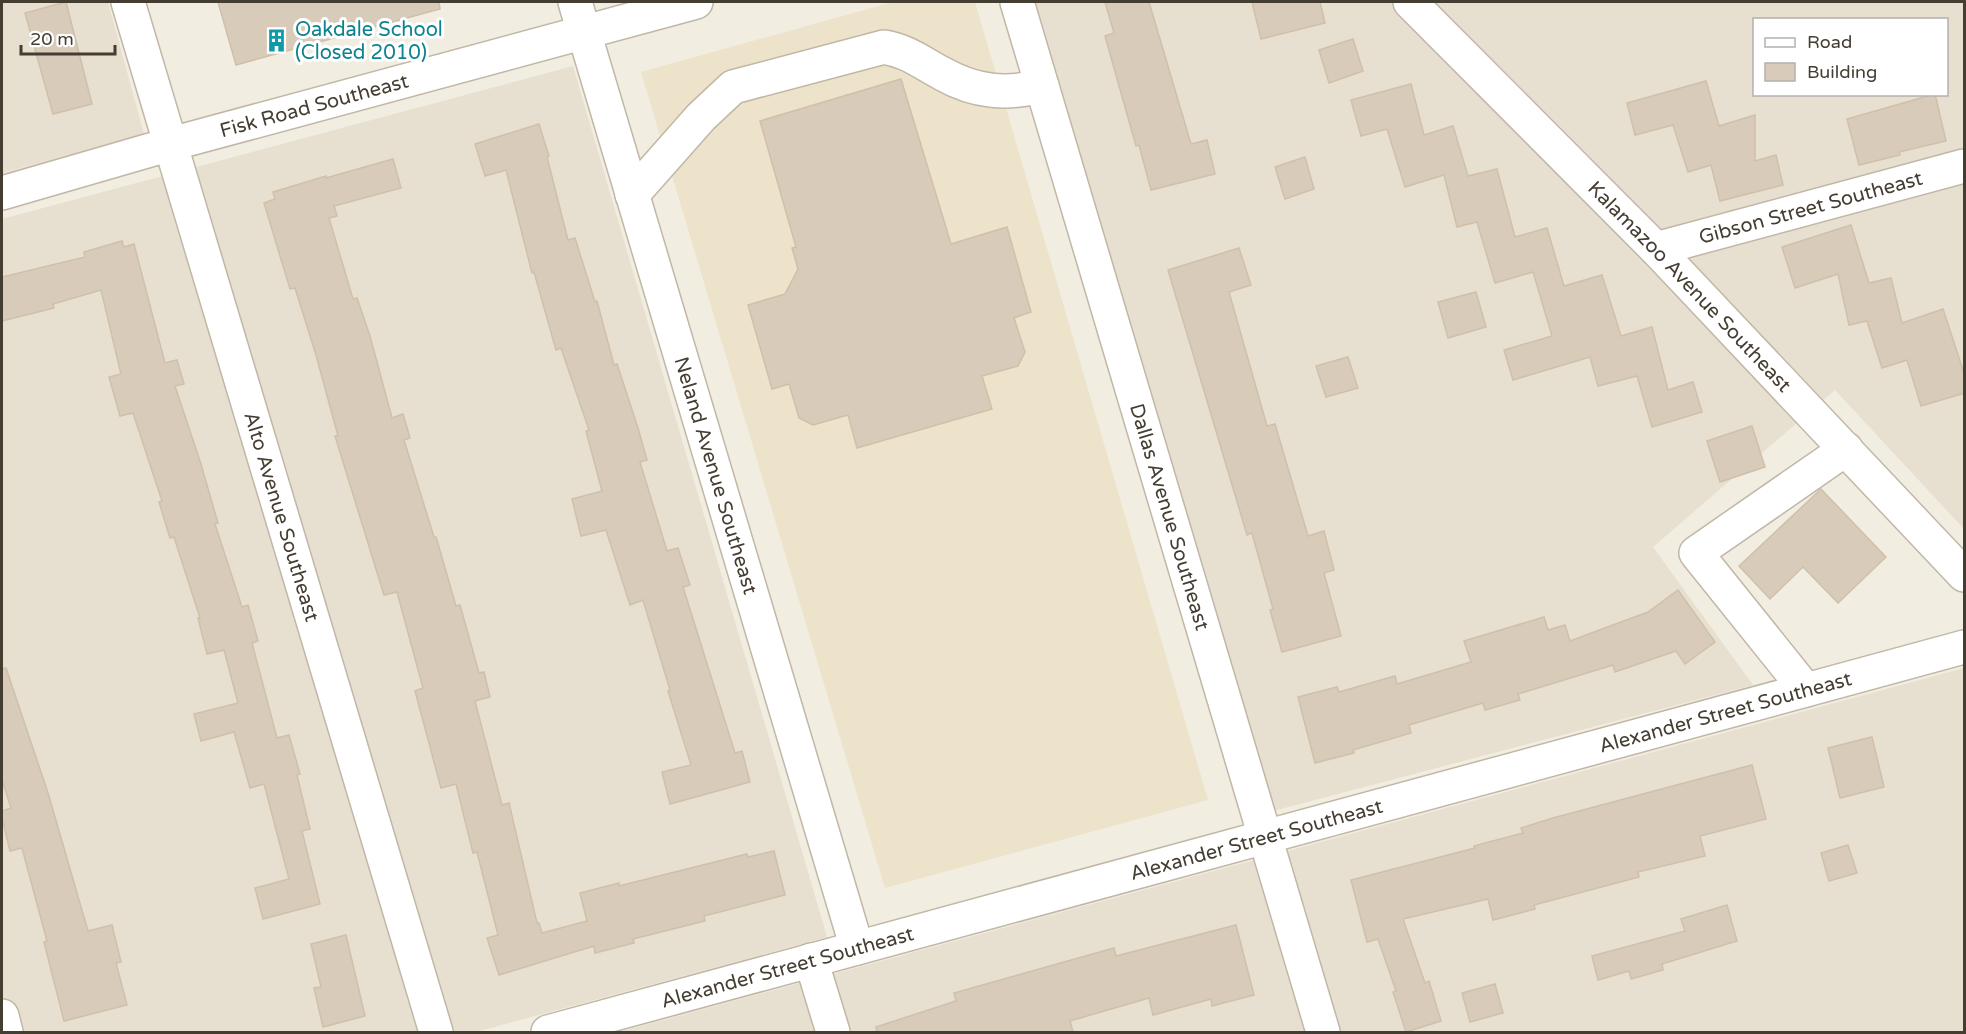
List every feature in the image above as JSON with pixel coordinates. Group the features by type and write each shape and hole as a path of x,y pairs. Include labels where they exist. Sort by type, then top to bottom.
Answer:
{"street":[{"name":"Alto Avenue Southeast","path":"128,2 436,1032"},
{"name":"Fisk Road Southeast","path":"2,193 171,144 579,17 696,2"},
{"name":"Dallas Avenue Southeast","path":"1017,2 1323,1032"},
{"name":"Kalamazoo Avenue Southeast","path":"1422,4 1965,575"},
{"name":"Neland Avenue Southeast","path":"579,17 857,948"},
{"path":"632,195 701,117 733,87 884,47 904,51 955,80 983,89 1008,92 1042,87"},
{"name":"Gibson Street Southeast","path":"1656,249 1965,166"},
{"path":"1806,690 1696,554 1846,449"},
{"name":"Alexander Street Southeast","path":"548,1032 1965,647"},
{"path":"811,960 833,1032"},
{"path":"2,1016 6,1032"}],"shaded area":[{"path":"2,2 108,2 144,134 2,173"},
{"path":"893,2 975,2 1208,800 885,888 641,72"},
{"path":"1031,2 1964,2 1964,529 1835,390 1653,547 1753,685 1273,811"},
{"path":"573,66 827,937 476,1032 2,1032 2,219"},
{"path":"1964,668 1964,1032 619,1032"}],"building":[{"path":"66,2 92,104 53,114 25,13"},
{"name":"Oakdale School (Closed 2010)","path":"218,2 439,2 440,9 236,65"},
{"path":"1105,2 1149,2 1191,144 1207,140 1215,174 1151,190 1105,36 1114,33"},
{"path":"1252,2 1320,2 1325,23 1261,39"},
{"path":"1353,39 1363,71 1329,83 1319,50"},
{"path":"901,79 951,244 1007,227 1031,312 1014,318 1025,352 1018,366 982,376 992,409 857,448 848,415 813,425 799,418 789,384 772,389 748,305 785,294 798,269 792,248 796,247 760,121"},
{"path":"1706,81 1719,126 1755,115 1755,161 1776,155 1783,185 1720,201 1711,165 1688,172 1673,125 1635,135 1627,103"},
{"path":"1411,84 1424,135 1453,126 1468,176 1497,169 1515,237 1547,228 1564,286 1602,275 1621,336 1652,327 1668,390 1693,382 1702,412 1652,427 1637,376 1598,386 1590,357 1513,380 1504,350 1552,336 1533,272 1495,283 1477,222 1457,227 1444,175 1405,187 1387,129 1361,136 1351,100"},
{"path":"1928,96 1935,96 1946,141 1899,152 1900,155 1859,165 1847,119"},
{"path":"539,124 549,156 547,157 568,240 575,238 595,302 597,301 614,365 617,364 638,428 647,460 640,462 667,551 678,548 690,585 683,587 735,753 742,751 750,782 670,804 662,772 691,765 668,691 670,690 643,600 630,605 606,530 581,536 572,499 602,491 586,431 589,430 561,348 556,350 534,272 532,273 506,170 485,176 475,144"},
{"path":"1305,157 1314,189 1285,199 1275,167"},
{"path":"393,159 401,188 334,206 337,216 329,218 353,299 357,298 370,336 392,418 403,414 410,438 404,440 434,537 436,537 456,606 460,605 479,673 484,672 490,697 475,701 502,805 509,803 537,923 542,933 587,921 580,893 619,883 619,886 747,854 748,857 774,851 785,895 704,916 705,921 633,939 634,943 595,953 594,946 499,975 487,938 498,935 477,852 473,853 456,784 441,788 415,691 423,688 397,592 384,595 335,436 338,436 316,355 295,288 290,289 264,203 275,199 273,192"},
{"path":"1851,225 1869,283 1891,278 1902,323 1943,309 1965,376 1965,393 1921,406 1907,360 1882,368 1867,321 1849,325 1838,274 1795,288 1782,247"},
{"path":"122,241 124,247 134,244 165,363 177,360 184,384 175,386 200,461 218,523 215,524 242,607 248,605 258,641 252,643 277,738 289,735 300,774 297,775 310,829 302,831 320,904 263,919 255,888 289,879 264,784 250,788 234,732 201,741 194,714 238,703 224,650 207,654 198,618 200,618 174,537 170,538 159,502 162,501 133,413 120,416 109,377 121,374 101,290 53,304 54,308 2,321 2,277 85,257 84,252"},
{"path":"1239,248 1251,285 1229,292 1267,426 1275,424 1308,536 1324,531 1334,570 1324,573 1341,636 1282,652 1252,533 1247,535 1168,270"},
{"path":"1476,292 1486,327 1448,338 1438,302"},
{"path":"1348,357 1358,388 1326,397 1316,366"},
{"path":"1752,426 1765,467 1720,482 1707,441"},
{"path":"1821,489 1886,557 1838,603 1803,567 1770,599 1739,566"},
{"path":"1678,590 1715,642 1685,664 1676,651 1615,672 1613,665 1518,694 1520,700 1485,710 1483,703 1409,725 1411,733 1353,750 1354,753 1315,763 1298,697 1337,687 1339,692 1395,676 1397,684 1471,662 1464,641 1544,617 1548,630 1565,625 1570,641 1648,612"},
{"path":"6,668 48,793 88,931 112,925 121,962 116,963 127,1005 64,1021 44,942 47,941 22,848 10,851 2,818 2,811 11,808 2,780 2,669"},
{"path":"1872,737 1884,787 1840,798 1828,748"},
{"path":"1752,765 1766,819 1700,836 1705,856 1638,872 1639,877 1534,905 1535,909 1493,920 1488,899 1403,919 1425,983 1429,981 1441,1021 1406,1032 1393,992 1396,991 1378,939 1367,942 1351,880 1475,848 1474,846 1523,833 1521,828 1553,818"},
{"path":"1848,845 1857,873 1829,881 1821,853"},
{"path":"1727,905 1737,941 1662,964 1663,970 1631,979 1629,971 1598,980 1592,956 1685,931 1681,919"},
{"path":"1236,925 1254,995 1212,1006 1211,999 1153,1015 1149,998 1070,1021 1073,1032 877,1032 876,1027 956,1001 954,993 1114,948 1116,956"},
{"path":"346,935 365,1016 323,1027 314,988 321,987 311,944"},
{"path":"1495,984 1503,1013 1470,1022 1462,993"}],"place":[{"name":"Oakdale School (Closed 2010)","path":"277,41"}]}
